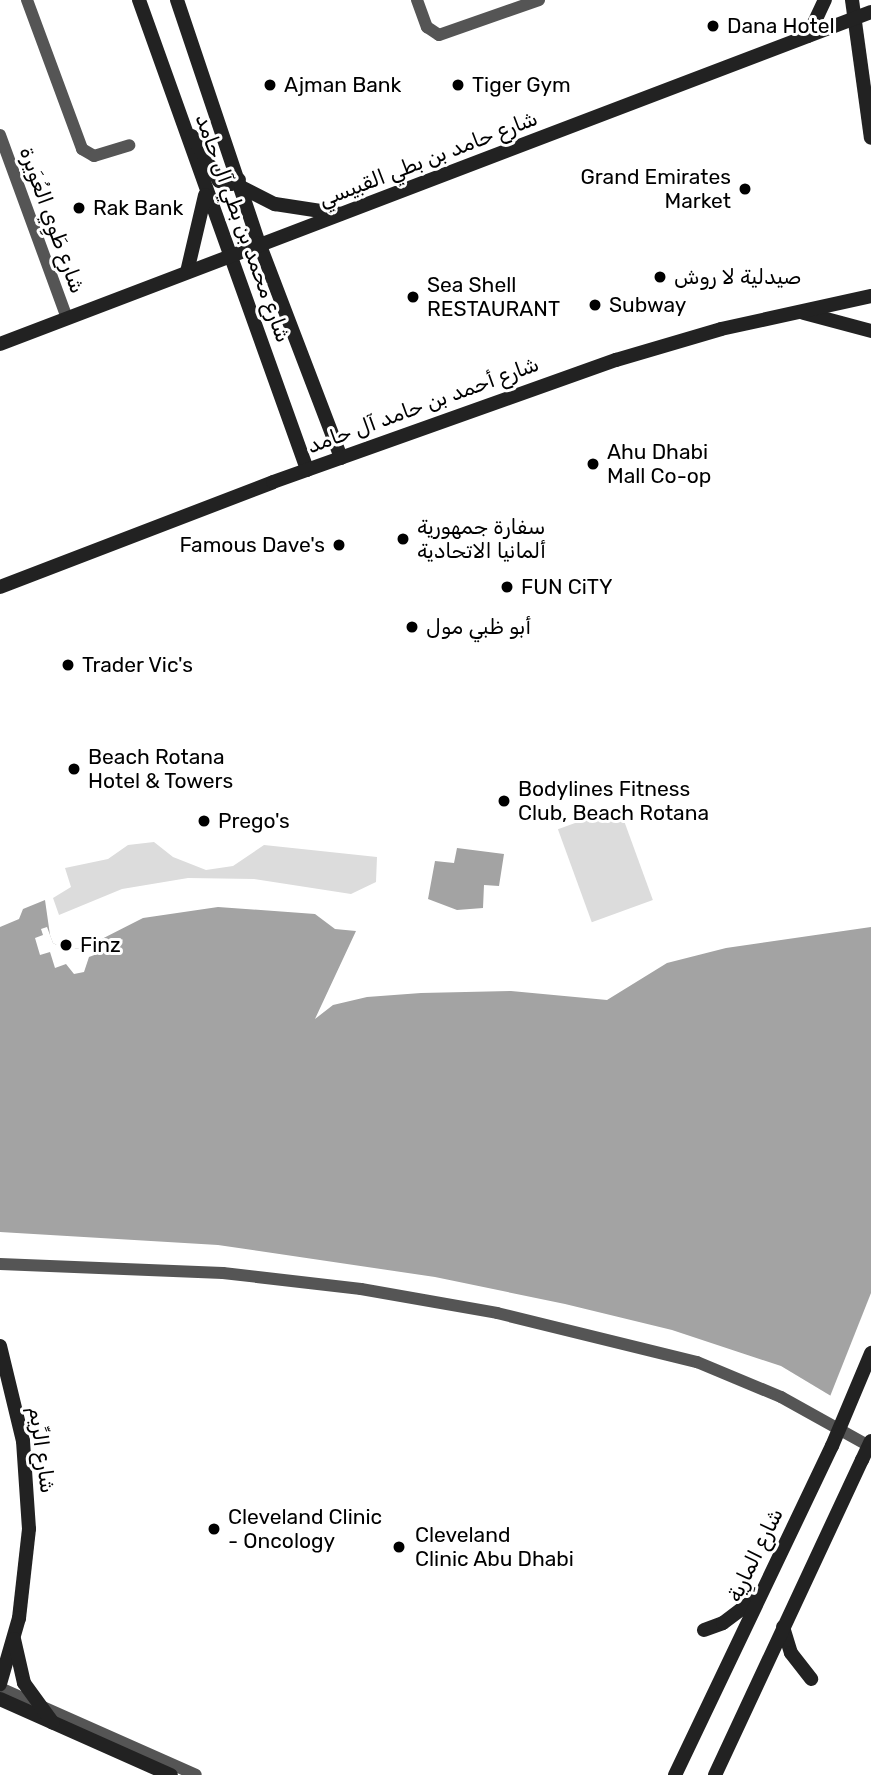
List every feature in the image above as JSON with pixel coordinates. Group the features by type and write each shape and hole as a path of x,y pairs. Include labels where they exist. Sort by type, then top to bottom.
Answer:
{"main road":[{"name":"شارع محمد بن بطي آل حامد","path":"139,0 307,470"},
{"name":"شارع محمد بن بطي آل حامد","path":"177,0 259,243 341,458"},
{"path":"808,36 825,0"},
{"path":"852,0 871,138"},
{"name":"شارع حامد بن بطي القبيسي","path":"0,344 259,243 341,215 871,12"},
{"path":"186,130 203,148 219,181 240,184 275,204 341,215"},
{"path":"187,272 204,213 205,183"},
{"name":"شارع أحمد بن حامد آل حامد","path":"0,587 307,470 616,360 796,311 871,296"},
{"path":"796,311 871,331"},
{"name":"شارع الرِّيم","path":"0,1346 18,1416 27,1485 27,1563 14,1639 0,1686"},
{"name":"شارع المارِية","path":"675,1775 871,1353"},
{"path":"715,1775 871,1441"},
{"path":"704,1630 733,1617 759,1594"},
{"path":"783,1627 791,1653 811,1679"},
{"path":"14,1639 24,1683 53,1723"},
{"path":"0,1699 171,1775"}],"street":[{"path":"27,0 82,149 94,156 129,145"},
{"path":"417,0 427,27 439,35 539,0"},
{"name":"شارع طَوِي العُوَيرة","path":"0,135 67,318"},
{"path":"0,1264 223,1273 361,1289 497,1313 697,1362 781,1397 871,1447"},
{"path":"0,1686 196,1775"}],"shaded area":[{"path":"619,807 653,900 592,922 558,829"},
{"path":"154,842 173,857 206,870 233,866 264,845 377,857 376,882 351,894 254,879 188,878 122,889 59,915 53,898 71,887 65,868 108,859 128,845"},
{"path":"457,848 504,854 499,886 484,885 483,908 457,910 428,899 435,861 454,863"},
{"path":"45,900 53,943 64,949 84,948 143,918 218,907 315,914 335,929 356,931 315,1019 333,1005 367,997 421,993 511,991 607,1000 667,963 726,948 871,927 871,1420 781,1366 672,1330 565,1304 435,1277 218,1245 0,1232 0,927 19,919 23,909"}],"pier":[{"path":"47,927 53,943 64,949 84,948 94,940 97,954 89,957 84,972 74,974 66,964 55,968 50,952 40,955 35,938 43,935 41,929"},
{"path":"871,1293 871,1423 829,1399"}],"place":[{"name":"Dana Hotel","path":"713,26"},
{"name":"Ajman Bank","path":"270,85"},
{"name":"Tiger Gym","path":"458,85"},
{"name":"Grand Emirates Market","path":"745,189"},
{"name":"Rak Bank","path":"79,208"},
{"name":"صيدلية لا روش","path":"660,277"},
{"name":"Sea Shell RESTAURANT","path":"413,297"},
{"name":"Subway","path":"595,305"},
{"name":"Ahu Dhabi Mall Co-op","path":"593,464"},
{"name":"سفارة جمهورية ألمانيا الاتحادية","path":"403,539"},
{"name":"Famous Dave's","path":"339,545"},
{"name":"FUN CiTY","path":"507,587"},
{"name":"أبو ظبي مول","path":"412,627"},
{"name":"Trader Vic's","path":"68,665"},
{"name":"Beach Rotana Hotel & Towers","path":"74,769"},
{"name":"Bodylines Fitness Club, Beach Rotana","path":"504,801"},
{"name":"Prego's","path":"204,821"},
{"name":"Finz","path":"66,945"},
{"name":"Cleveland Clinic - Oncology","path":"214,1529"},
{"name":"Cleveland Clinic Abu Dhabi","path":"399,1547"}]}
